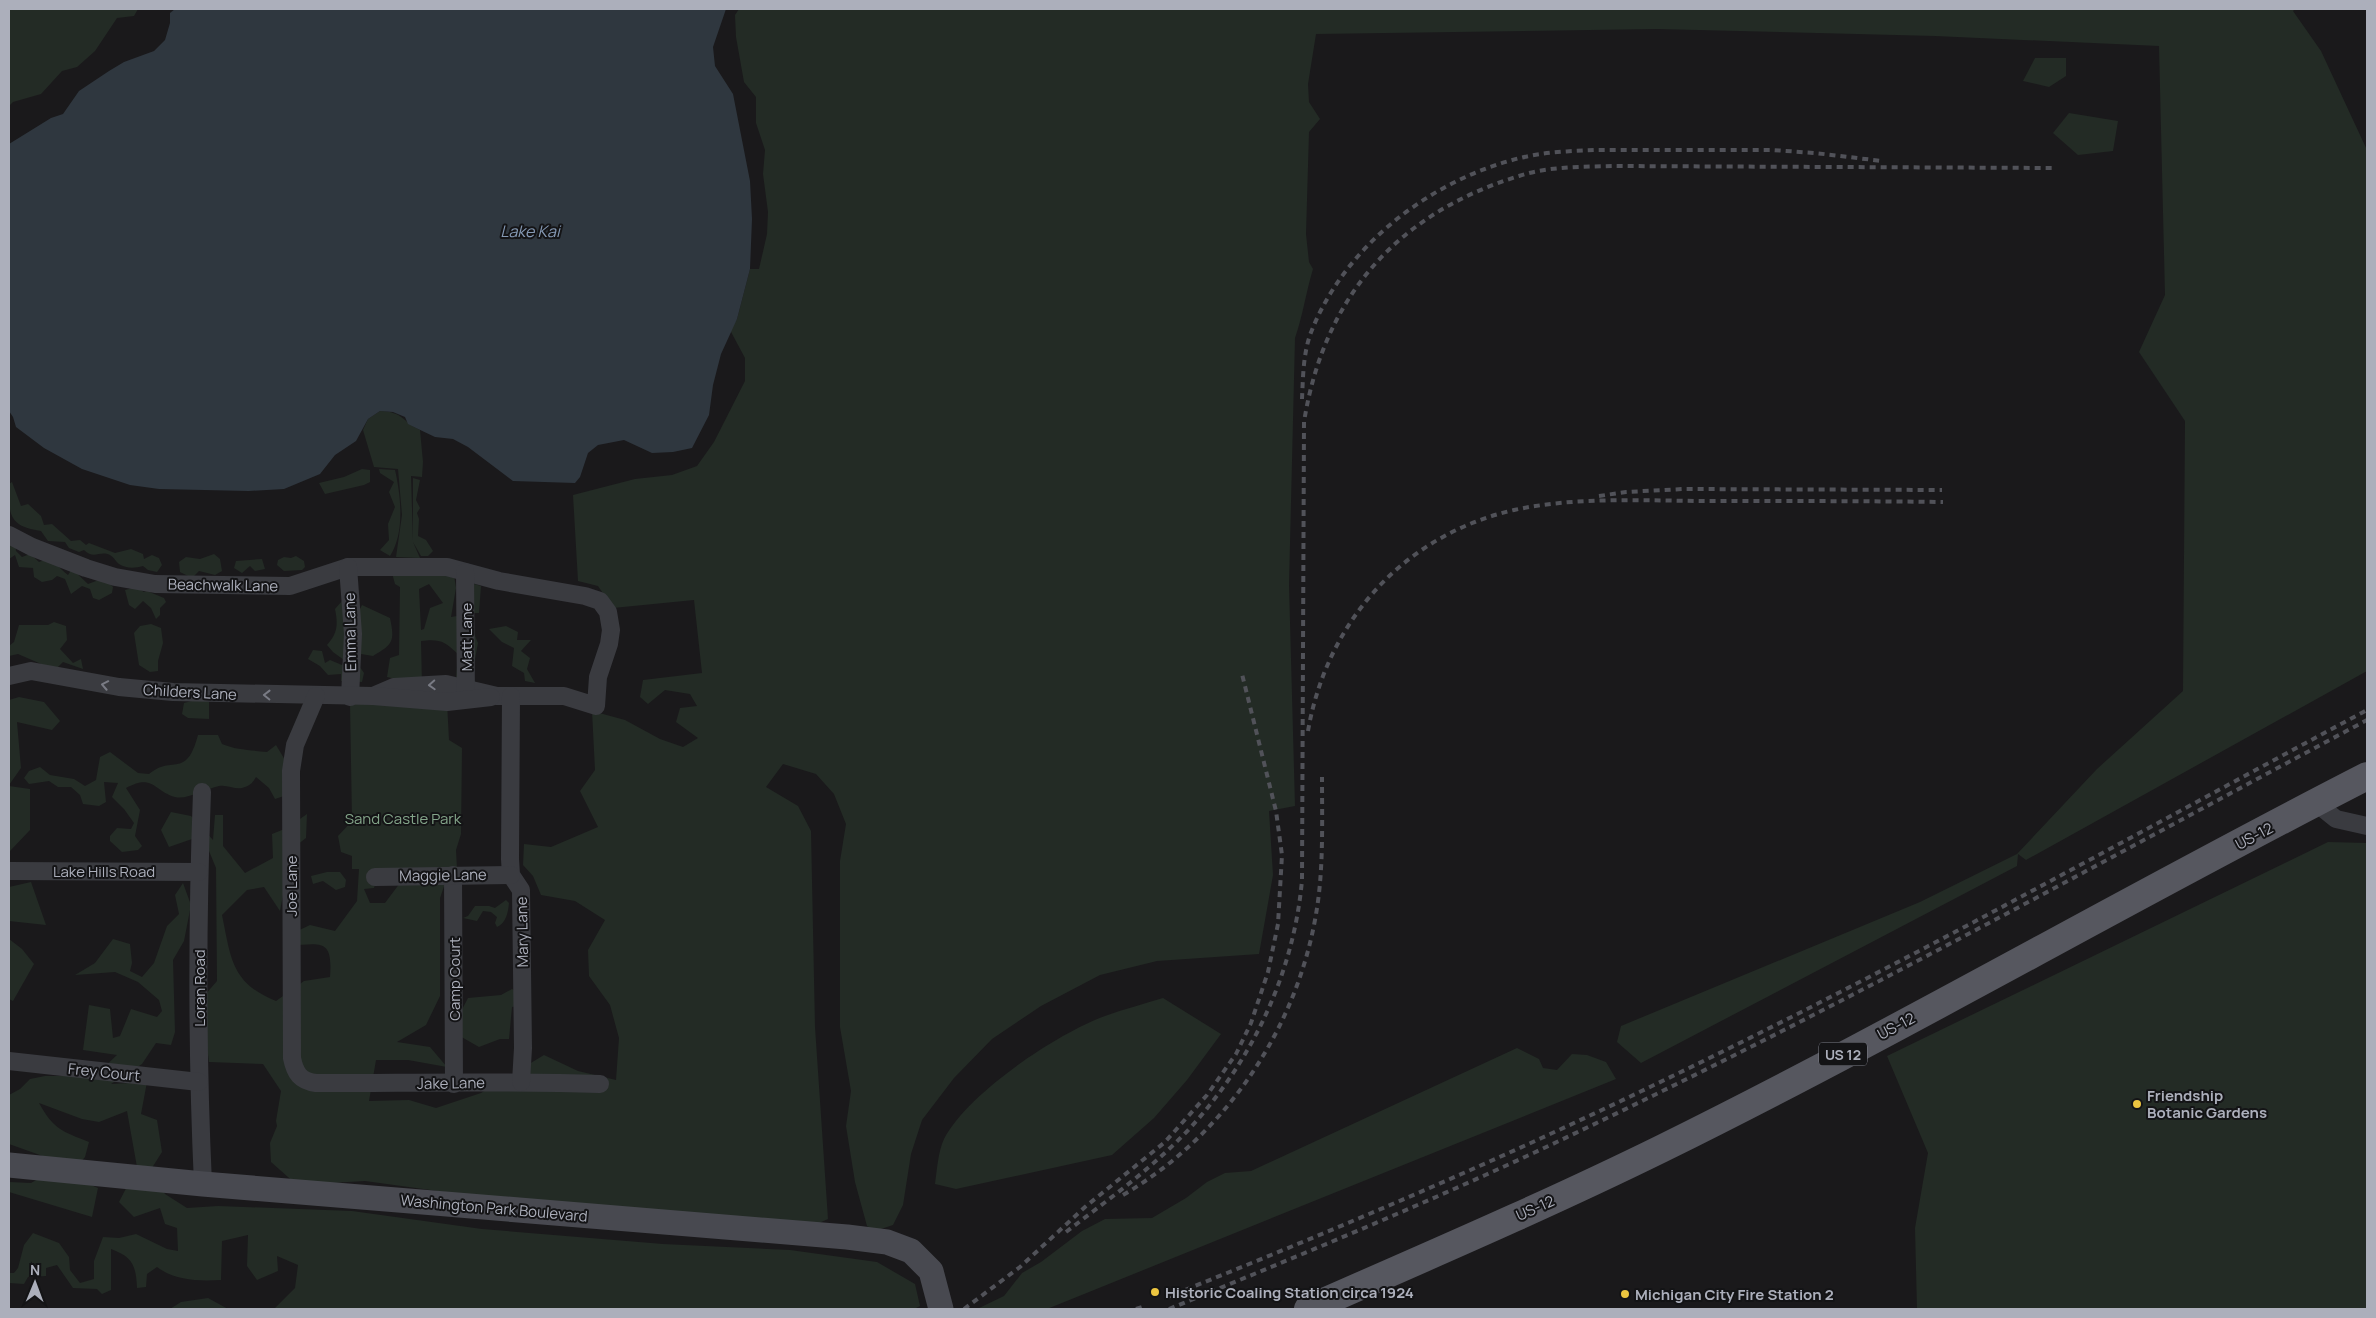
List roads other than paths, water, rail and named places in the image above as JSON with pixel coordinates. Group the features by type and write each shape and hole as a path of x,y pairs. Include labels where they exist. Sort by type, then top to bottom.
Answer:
{"main road":[{"name":"US-12","path":"1308,1309 1544,1204 1661,1148 1795,1080 2367,776"}],"street":[{"name":"Beachwalk Lane","path":"9,535 32,547 86,568 115,577 155,584 290,586 348,567 447,567 499,581 585,596 600,602 608,612 611,630 609,644 598,677 596,706"},
{"name":"Emma Lane","path":"348,567 353,634 350,697"},
{"name":"Matt Lane","path":"466,572 466,694"},
{"name":"Childers Lane","path":"9,676 31,671 120,688 173,692 350,697 374,696 394,687 446,684 466,694 564,696 596,706"},
{"name":"Joe Lane","path":"301,1079 294,1068 292,1058 291,771 295,745 316,696"},
{"name":"Mary Lane","path":"504,696 511,874 521,890 522,1082"},
{"name":"Loran Road","path":"202,792 199,872 198,1082 202,1184"},
{"path":"2315,802 2336,820 2367,826"},
{"name":"Lake Hills Road","path":"9,871 199,872"},
{"name":"Camp Court","path":"454,874 454,1084"},
{"name":"Maggie Lane","path":"375,877 511,874"},
{"name":"Frey Court","path":"9,1061 198,1082"},
{"name":"Jake Lane","path":"301,1079 316,1083 454,1084 522,1082 600,1084"},
{"name":"Washington Park Boulevard","path":"9,1165 202,1184 828,1235 887,1242 911,1251 931,1271 941,1309"}],"water":[{"name":"Lake Kai","path":"175,9 726,9 713,47 715,66 733,94 750,181 752,219 750,269 737,319 721,354 713,385 709,415 692,448 673,452 652,453 624,440 598,445 588,453 580,477 575,483 513,481 468,447 453,439 435,437 408,424 405,417 393,412 380,411 368,419 356,441 335,455 320,474 284,489 249,491 159,489 130,485 82,469 44,448 16,427 9,411 9,144 51,118 63,114 79,91 109,71 124,62 154,51 165,40 170,23 170,13"}],"railway":[{"path":"1302,399 1303,375 1310,335 1325,303 1344,273 1367,246 1423,200 1486,168 1538,154 1595,150 1772,150 1882,161"},
{"path":"1066,1232 1147,1169 1191,1127 1233,1073 1267,1012 1280,981 1290,948 1302,880 1304,422 1314,377 1329,336 1349,299 1374,266 1403,237 1437,212 1476,192 1519,176 1542,170 1614,166 2053,168"},
{"path":"1599,496 1626,492 1683,489 1942,490"},
{"path":"1308,731 1318,691 1333,654 1353,619 1377,589 1405,562 1438,540 1474,522 1514,510 1588,501 1943,502"},
{"path":"964,1309 1020,1267 1085,1207 1165,1142 1207,1095 1236,1054 1251,1023 1268,972 1278,924 1282,855 1276,811 1242,674"},
{"path":"1165,1298 1411,1196 1652,1086 1923,949 2367,710"},
{"path":"1169,1309 1429,1200 1681,1082 1977,930 2367,720"},
{"path":"1123,1195 1163,1168 1199,1137 1231,1102 1259,1063 1282,1021 1300,977 1313,931 1321,870 1322,777"},
{"path":"1136,1309 1145,1306"}],"place":[{"name":"Friendship Botanic Gardens","path":"2137,1104"},
{"name":"Historic Coaling Station circa 1924","path":"1155,1292"},
{"name":"Michigan City Fire Station 2","path":"1625,1294"}],"park label":[{"name":"Sand Castle Park","path":"403,818"}]}
